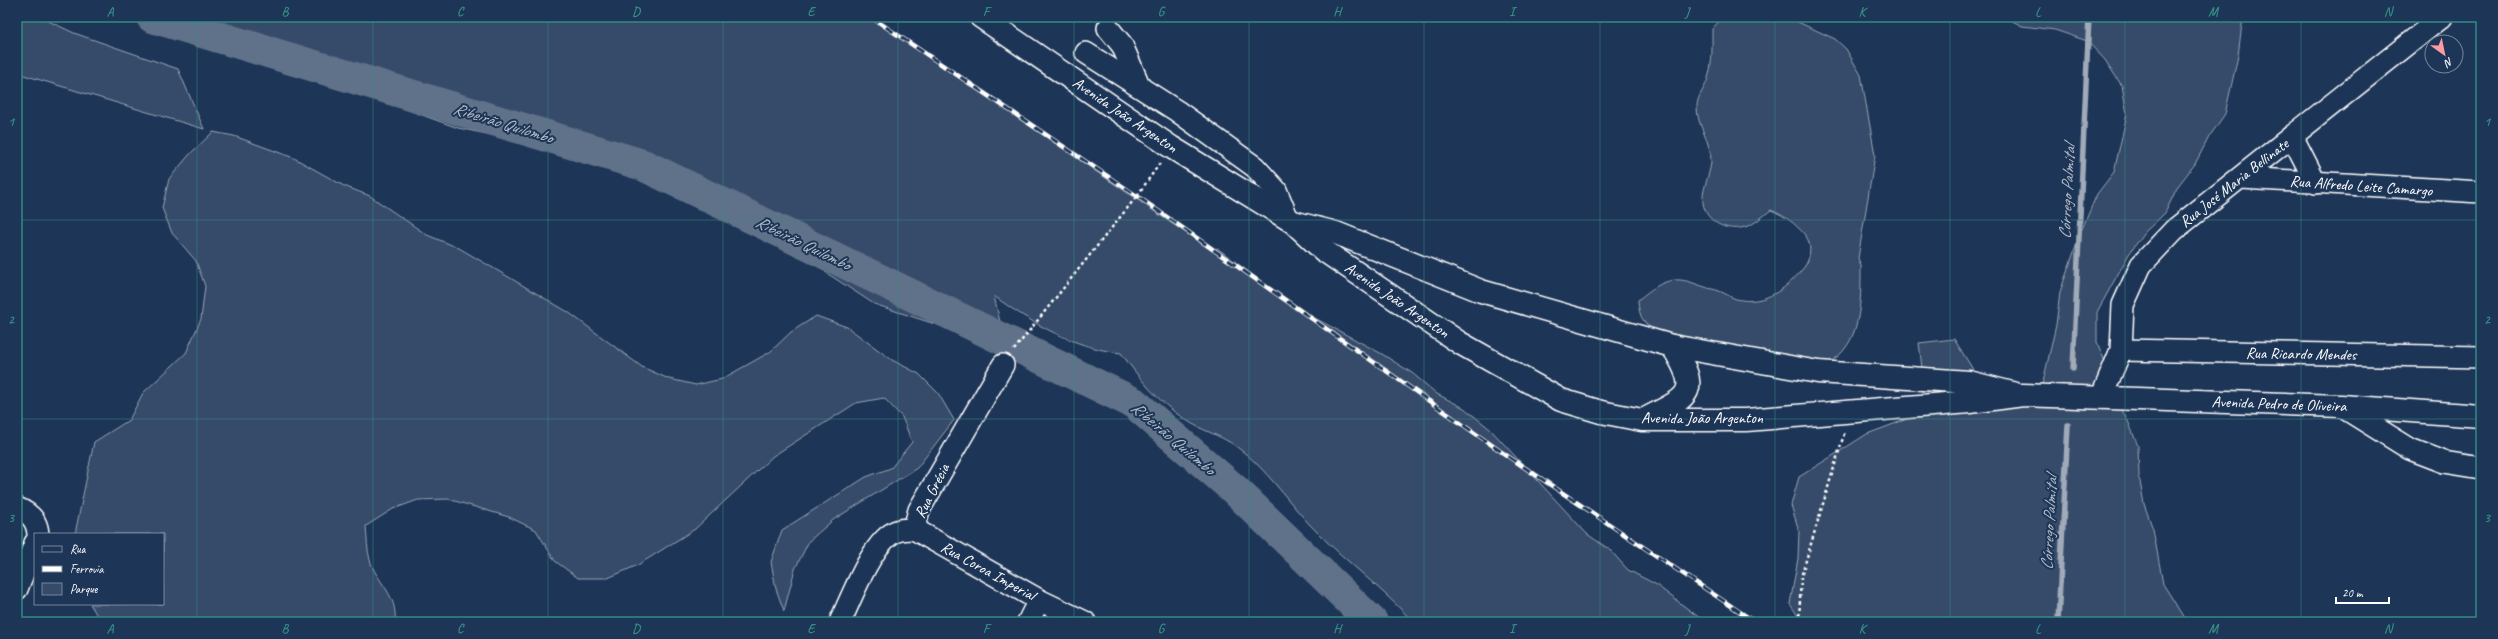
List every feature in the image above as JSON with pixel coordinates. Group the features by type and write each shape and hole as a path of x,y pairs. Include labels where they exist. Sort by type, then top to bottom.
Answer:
{"main road":[{"name":"Avenida João Argenton","path":"981,17 1172,147 1290,221 1323,250 1460,343 1562,400 1601,412 1642,420 1746,420 1970,402 2023,395 2069,397"},
{"name":"Avenida João Argenton","path":"1290,221 1336,233 1481,291 1672,346 1818,372 1969,382 2023,395"},
{"path":"1642,420 1678,402 1687,392 1690,380 1672,346"},
{"name":"Avenida Pedro de Oliveira","path":"2069,397 2341,406 2481,416"}],"street":[{"name":"Rua José Maria Bellinate","path":"2101,398 2121,350 2123,305 2141,265 2174,230 2442,17"},
{"path":"1108,28 1122,45 1139,85"},
{"path":"1086,53 1139,85 1255,166 1276,190 1290,221"},
{"path":"2292,136 2316,183"},
{"name":"Rua Alfredo Leite Camargo","path":"2241,178 2481,192"},
{"name":"Rua Ricardo Mendes","path":"2121,350 2481,357"},
{"name":"Rua Grécia","path":"840,622 877,547 891,534 903,529 914,529 919,510 1003,365"},
{"path":"2341,406 2410,450 2444,462 2481,468"},
{"path":"17,508 27,512 37,523 38,533"},
{"name":"Rua Coroa Imperial","path":"914,529 1039,600 1085,622"},
{"path":"17,589 34,546"},
{"path":"1028,622 1039,600"}],"path":[{"path":"1003,365 1137,196 1172,147"},
{"path":"1799,622 1801,576 1851,412"}],"green space":[{"path":"17,17 40,17 74,33 178,69 204,129 17,73"},
{"path":"137,17 871,17 1212,251 1217,248 1298,309 1382,354 1412,373 1437,394 1464,408 1490,429 1587,534 1610,550 1628,570 1655,584 1705,622 1413,622 1402,610 1318,533 1249,456 1231,443 1192,424 1167,406 1143,381 1121,353 1087,346 1054,333 1023,316 994,296 1001,326 990,336 974,337 874,304 825,272 795,238 741,208 652,179 601,158 458,128 327,81 219,46 171,35"},
{"path":"1723,17 1787,17 1835,39 1846,49 1861,75 1875,155 1858,258 1861,266 1861,294 1857,321 1853,334 1847,346 1839,356 1827,364 1659,333 1646,324 1641,316 1638,300 1665,282 1675,280 1686,281 1717,290 1736,299 1757,300 1783,288 1805,266 1809,258 1810,246 1805,235 1794,223 1776,212 1771,210 1748,226 1732,228 1725,227 1713,221 1705,210 1703,203 1704,188 1710,167 1711,155 1697,113 1697,102 1710,72 1712,29"},
{"path":"2005,17 2240,17 2242,23 2238,56 2225,114 2209,137 2195,164 2178,186 2165,213 2145,232 2129,254 2097,312 2097,342 2107,367 2112,395 2128,421 2138,446 2139,476 2144,504 2153,529 2163,584 2187,622 1802,622 1790,604 1798,558 1799,531 1791,505 1799,477 1867,434 1923,413 1923,376 1919,343 1954,339 1987,392 2019,404 2043,382 2056,325 2060,292 2082,229 2097,194 2114,172 2127,114 2122,86 2105,60 2087,41 2055,30 2022,26"},
{"path":"213,132 234,136 294,158 344,186 370,196 427,235 459,248 568,312 642,367 669,379 696,385 722,379 770,352 791,332 816,316 847,327 892,360 919,374 938,393 954,420 917,468 833,520 809,541 795,569 784,611 776,589 771,562 782,530 866,477 891,468 912,442 902,417 884,398 856,403 773,456 695,529 638,565 608,578 578,578 555,561 536,530 509,517 448,499 418,500 393,509 366,526 370,560 373,568 390,596 395,612 395,622 101,622 91,605 164,605 164,533 75,533 94,442 129,420 143,393 186,353 201,319 205,286 196,261 172,233 162,208 169,179 190,154"}],"waterway":[{"name":"Ribeirão Quilombo","path":"152,17 643,165 1134,403 1235,490 1372,622"},
{"name":"Córrego Palmital","path":"2073,369 2089,17"},
{"name":"Córrego Palmital","path":"2058,622 2068,425"}],"railway":[{"path":"871,17 1137,196 1506,455 1755,622"}]}
